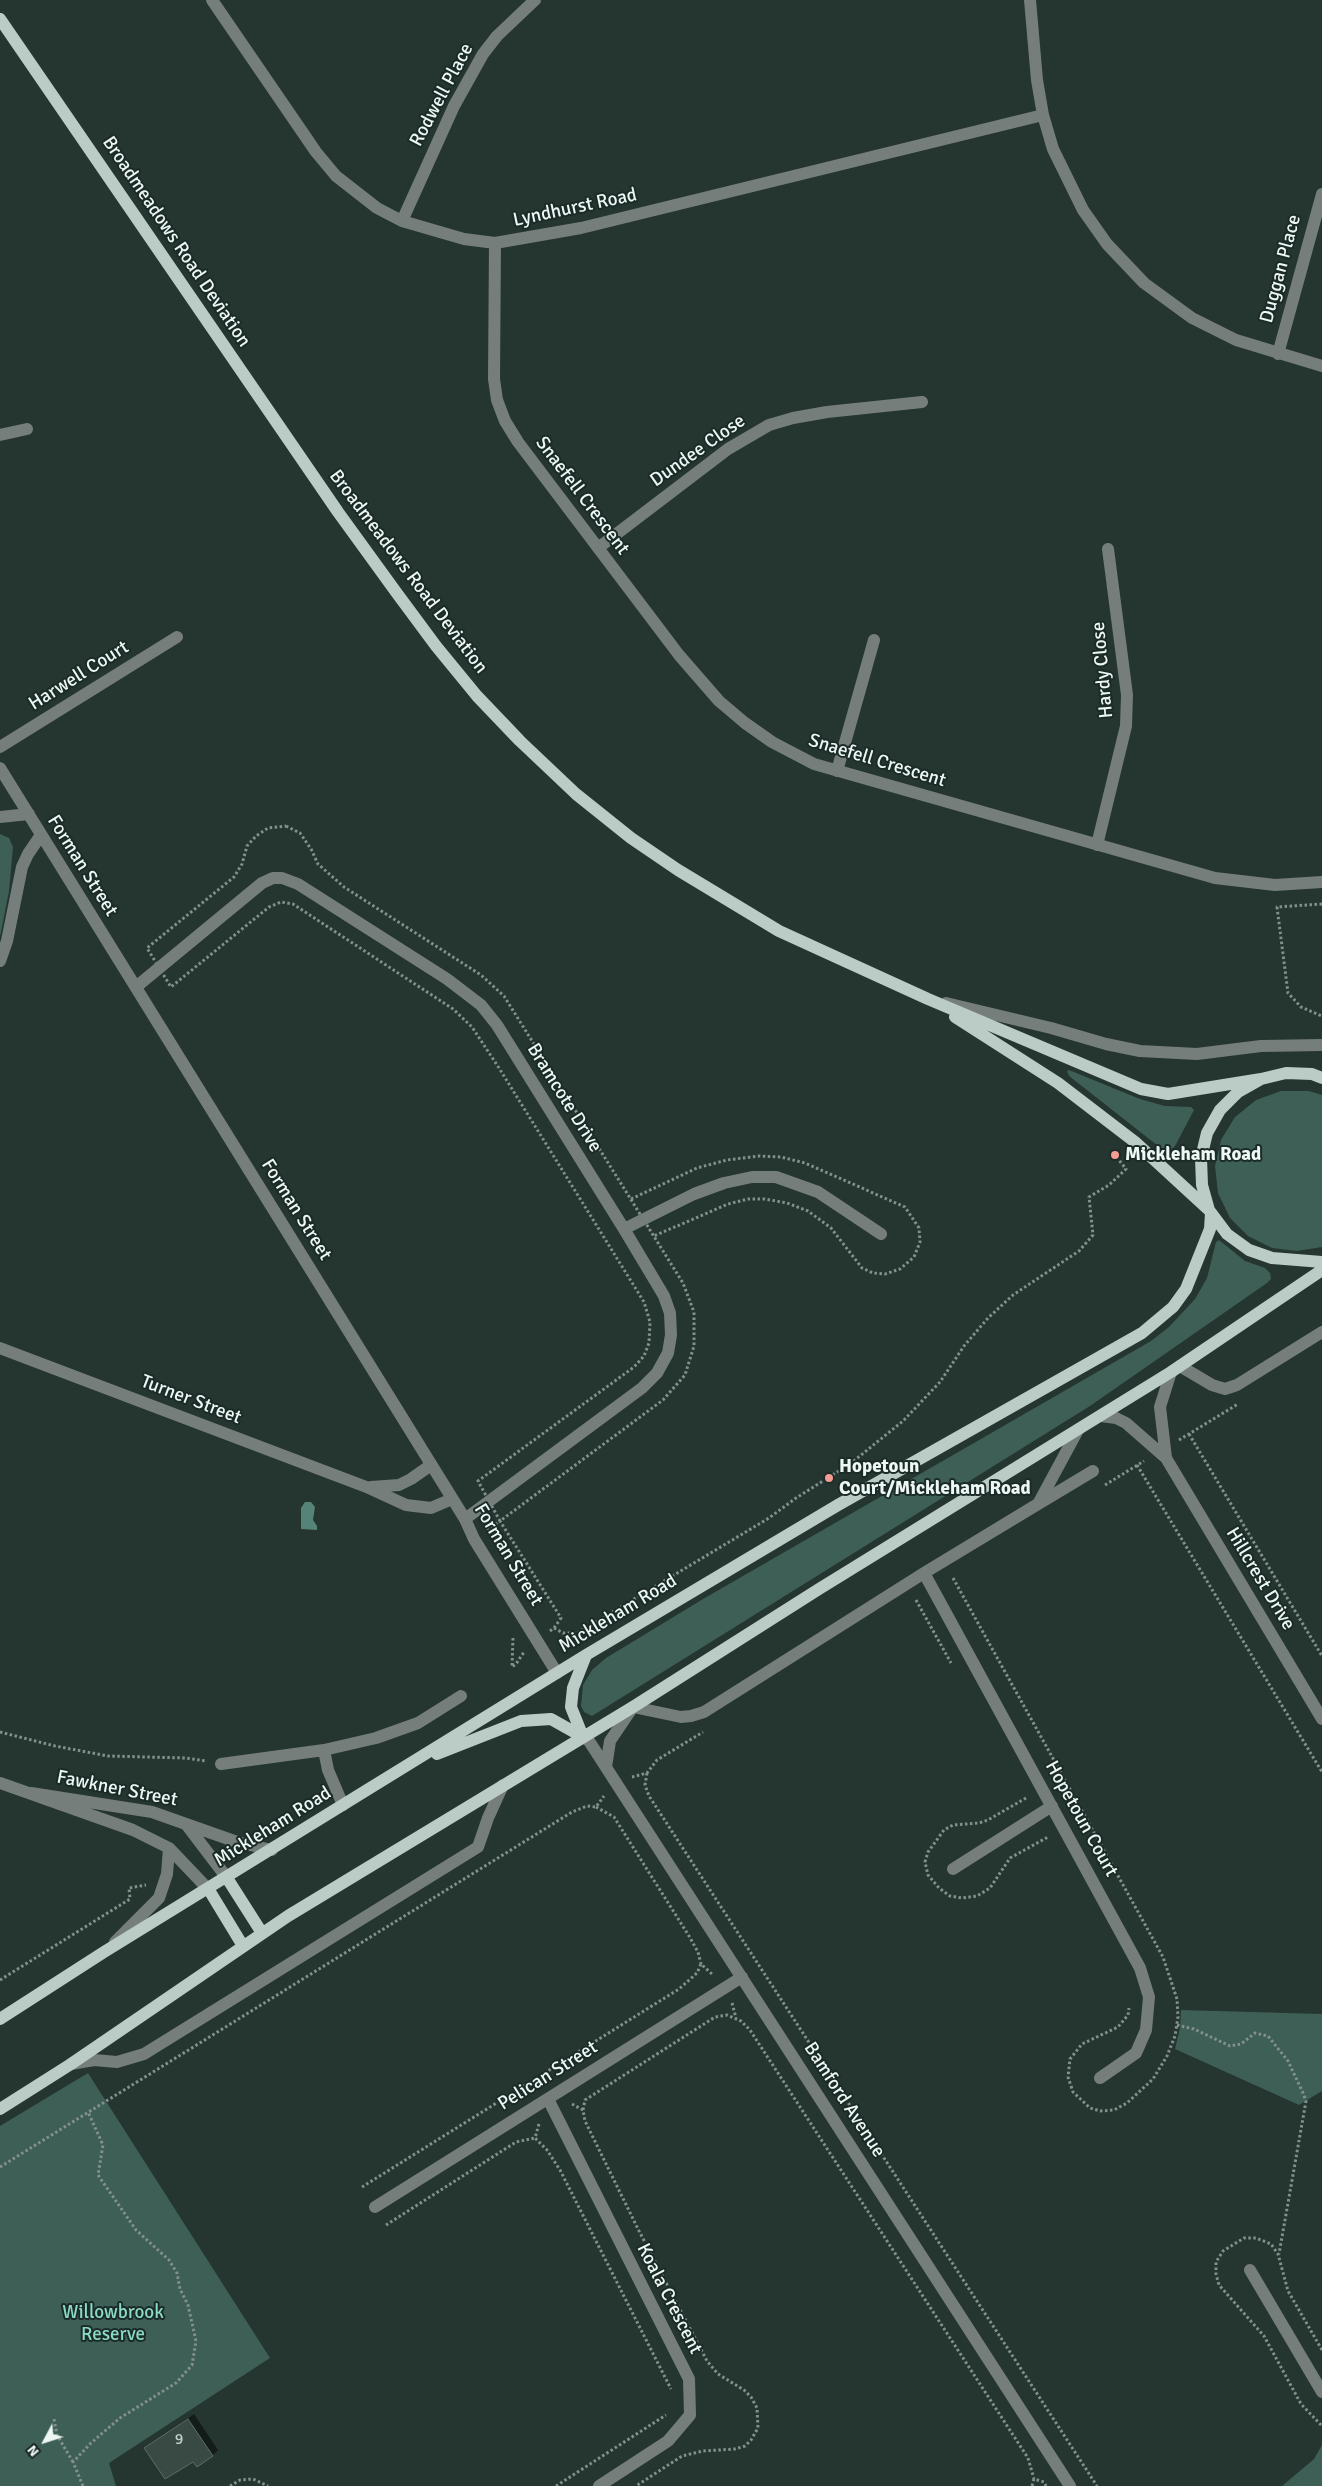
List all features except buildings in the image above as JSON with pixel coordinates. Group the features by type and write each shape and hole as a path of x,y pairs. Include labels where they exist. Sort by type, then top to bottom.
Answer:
{"main road":[{"name":"Broadmeadows Road Deviation","path":"0,19 355,536 436,646 477,696 520,741 576,794 631,838 678,870 779,931 928,999 1142,1088 1168,1094 1261,1079"},
{"name":"Broadmeadows Road Deviation","path":"928,999 1058,1083 1134,1142 1210,1211"},
{"path":"1319,1076 1286,1073 1261,1079 1238,1092 1220,1110 1207,1133 1201,1158 1202,1185 1210,1211 1227,1234 1248,1250 1272,1258 1322,1262"},
{"name":"Mickleham Road","path":"0,2019 104,1952 209,1890 342,1805 586,1655 838,1505 1148,1329 1173,1308 1186,1289 1210,1229 1210,1211"},
{"path":"0,2109 71,2064 262,1933 634,1707 819,1589 1101,1416 1176,1369 1322,1270"},
{"path":"584,1737 572,1707 573,1688 586,1655"},
{"path":"409,1765 521,1721 551,1718 584,1737"},
{"path":"227,1878 262,1933"},
{"path":"209,1890 243,1946"}],"street":[{"name":"Lyndhurst Road","path":"212,0 316,152 336,176 377,208 402,221 464,239 495,243 581,228 1043,116"},
{"name":"Rodwell Place","path":"402,221 454,106 483,54 497,36 536,0"},
{"path":"1030,0 1037,80 1043,116 1053,149 1083,210 1106,244 1144,283 1163,299 1216,330 1236,340 1322,366"},
{"name":"Duggan Place","path":"1278,354 1322,194"},
{"name":"Snaefell Crescent","path":"495,243 494,379 497,400 505,421 518,442 679,655 719,701 779,746 814,764 837,771 1215,878 1240,882 1301,885 1322,882"},
{"name":"Dundee Close","path":"598,548 728,449 769,425 793,418 827,412 922,402"},
{"path":"0,435 27,429"},
{"name":"Hardy Close","path":"1097,845 1122,752 1126,726 1127,695 1108,549"},
{"name":"Harwell Court","path":"0,747 177,637"},
{"path":"837,771 874,640"},
{"name":"Forman Street","path":"0,768 465,1519 474,1539 557,1673"},
{"path":"0,817 29,814"},
{"path":"0,961 8,941 22,867 41,835"},
{"name":"Bramcote Drive","path":"136,987 262,883 273,878 282,878 298,884 448,979 481,1005 497,1025 624,1229 664,1296 670,1313 671,1335 668,1353 657,1373 642,1388 465,1519"},
{"path":"928,999 1140,1051 1197,1054 1261,1046 1322,1044"},
{"path":"624,1229 724,1183 752,1177 776,1177 818,1192 881,1234"},
{"path":"1176,1369 1224,1389 1237,1385 1322,1332"},
{"name":"Turner Street","path":"0,1348 369,1488 406,1505 431,1508 452,1499"},
{"name":"Hillcrest Drive","path":"1166,1458 1160,1407 1176,1369"},
{"name":"Hillcrest Drive","path":"1101,1416 1116,1418 1126,1423 1166,1458 1322,1719"},
{"path":"1038,1504 1078,1430"},
{"name":"Turner Street","path":"369,1488 399,1485 412,1479 431,1465"},
{"path":"606,1767 610,1741 634,1707 681,1717 704,1712 924,1572 1093,1471"},
{"name":"Hopetoun Court","path":"924,1572 1140,1968 1149,1997 1146,2030 1136,2053 1100,2078"},
{"path":"221,1764 324,1750 376,1738 418,1723 461,1696"},
{"name":"Bamford Avenue","path":"584,1737 589,1741 742,1977 1069,2486"},
{"path":"324,1750 328,1770 342,1805"},
{"name":"Fawkner Street","path":"0,1783 133,1830 169,1848 209,1890"},
{"path":"71,2064 94,2060 117,2062 144,2054 478,1847 488,1818 503,1785"},
{"name":"Fawkner Street","path":"31,1793 142,1810 184,1822 227,1878"},
{"path":"953,1869 1052,1806"},
{"path":"184,1822 237,1842 272,1850"},
{"path":"104,1952 159,1898 167,1874 169,1848"},
{"name":"Pelican Street","path":"374,2207 742,1977"},
{"name":"Koala Crescent","path":"548,2099 689,2379 690,2415 668,2441 599,2486"},
{"path":"1250,2270 1322,2392"}],"path":[{"path":"286,826 300,833 312,849 318,864 344,886 481,975 504,996 631,1199 683,1283 694,1312 694,1346 685,1375 663,1400 500,1521 478,1481 634,1368 644,1356 649,1343 650,1322 644,1302 472,1026 453,1009 293,904 281,902 269,907 171,988 160,966 147,948 234,877 242,864 247,846 256,836 268,828 286,826"},
{"path":"1322,904 1277,907 1288,993 1301,1006 1322,1016"},
{"path":"631,1199 697,1168 727,1160 759,1156 781,1157 805,1163 905,1207 919,1228 920,1242 914,1257 900,1269 885,1274 873,1273 862,1268 831,1228 808,1211 787,1203 765,1199 748,1199 728,1204 654,1236"},
{"path":"537,1640 554,1628 563,1632 577,1633 600,1620 769,1518 796,1498 850,1464 903,1421 940,1382 964,1346 988,1318 1013,1295 1079,1251 1093,1235 1089,1197 1109,1185 1126,1169 1115,1156"},
{"path":"1189,1434 1322,1656"},
{"path":"1137,1465 1322,1772"},
{"path":"0,1732 55,1746 108,1756 186,1758 221,1764"},
{"path":"647,1772 645,1785 649,1796 1097,2486"},
{"path":"362,2187 679,1989 697,1973 701,1964 698,1952 689,1936 614,1818 596,1807"},
{"path":"701,1964 710,1970 724,1988 734,2007 737,2019"},
{"path":"583,2110 585,2100 715,2017 727,2016 737,2019 750,2030 1018,2441 1028,2458 1034,2479 1032,2486"},
{"path":"1177,2025 1194,2029 1230,2046 1240,2044 1255,2033 1268,2036 1288,2061 1303,2093 1306,2101 1278,2254"},
{"path":"0,2167 88,2112 103,2145 98,2175 136,2230 169,2260 177,2273 180,2289 188,2306 196,2341 192,2366 176,2383 120,2418 91,2443 73,2462"},
{"path":"386,2225 516,2142 535,2138"},
{"path":"54,2419 57,2435 73,2462 83,2486"},
{"path":"230,2486 240,2480 253,2479 268,2486"},
{"path":"1034,2479 1044,2482 1046,2486"}],"green space":[{"path":"0,834 9,838 13,847 9,891 0,937"},
{"path":"1069,1070 1140,1099 1165,1106 1191,1107 1194,1110 1175,1146 1171,1150 1162,1149 1069,1076 1067,1071"},
{"path":"1281,1091 1309,1091 1322,1095 1322,1247 1297,1251 1272,1248 1248,1236 1230,1218 1218,1193 1215,1166 1221,1140 1235,1117 1256,1100"},
{"path":"1219,1240 1245,1261 1265,1268 1270,1273 1271,1279 1090,1406 592,1716 584,1712 581,1706 583,1685 592,1670 606,1658 703,1599 1151,1341 1169,1327 1195,1299 1207,1278 1216,1242"},
{"path":"1181,2010 1322,2014 1322,2091 1299,2105 1175,2049 1180,2028"},
{"name":"Willowbrook Reserve","path":"88,2073 270,2358 109,2463 116,2486 0,2486 0,2126"},
{"path":"1322,2445 1322,2486 1282,2486 1314,2459"}],"shaded area":[{"path":"305,1502 311,1502 315,1507 313,1520 317,1530 301,1529 301,1508"}],"place":[{"name":"Mickleham Road","path":"1115,1155"},
{"name":"Hopetoun Court/Mickleham Road","path":"829,1478"}]}
